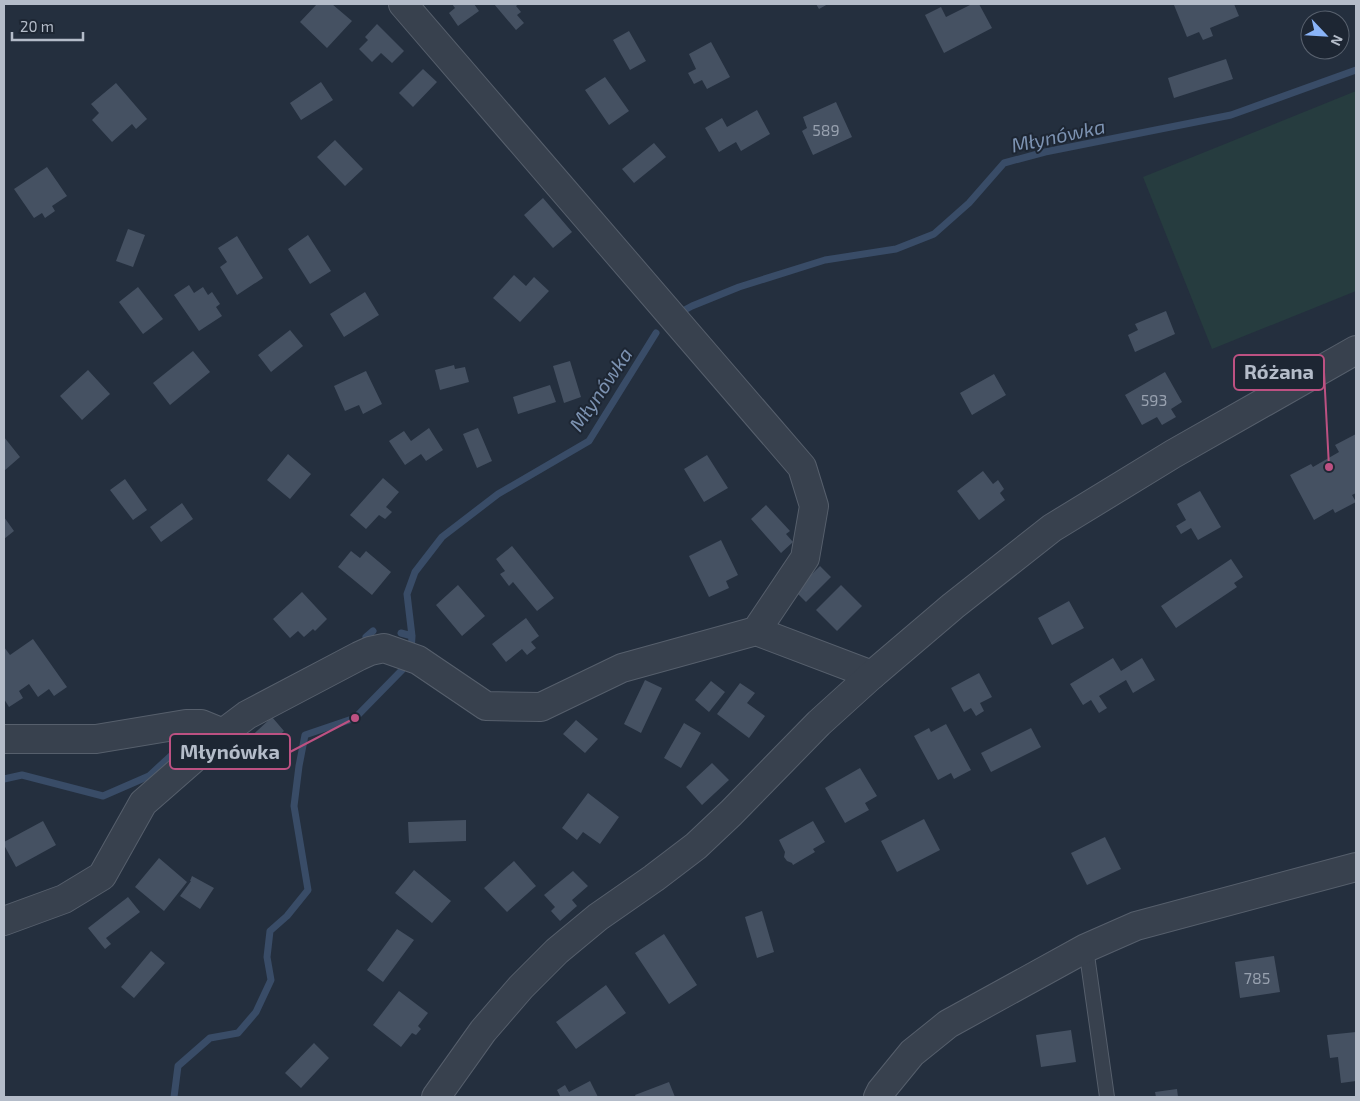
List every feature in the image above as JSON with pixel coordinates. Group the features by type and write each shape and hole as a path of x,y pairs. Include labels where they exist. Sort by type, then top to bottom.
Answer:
{"street":[{"path":"403,4 802,467 814,506 805,558 756,631"},
{"path":"436,1097 483,1031 521,987 557,951 598,917 696,846 819,723 953,606 1052,528 1173,454 1356,350"},
{"path":"4,921 64,899 102,876 143,802 223,733 247,715 358,656 384,648 408,656 486,706 541,707 622,668 756,631 872,675"},
{"path":"4,740 96,739 186,724 201,724 223,733"},
{"path":"878,1097 912,1053 948,1024 1086,948 1136,926 1356,867"}],"lane":[{"path":"1086,948 1108,1097"}],"green space":[{"path":"1356,91 1356,291 1212,349 1143,177"}],"building":[{"path":"317,4 332,4 352,21 327,48 300,22"},
{"path":"452,4 474,4 479,11 458,26 449,13 455,8"},
{"path":"494,4 519,4 516,6 521,12 517,15 524,23 516,30"},
{"path":"816,4 828,4 819,9"},
{"path":"972,4 979,4 992,28 944,53 925,15 941,7 946,17"},
{"path":"1234,4 1239,16 1210,28 1213,36 1203,40 1199,32 1187,37 1174,5"},
{"path":"377,24 404,51 392,63 381,53 372,62 359,49 368,40 365,37"},
{"path":"629,31 646,61 630,70 613,40"},
{"path":"711,42 730,77 707,89 702,80 694,84 688,73 696,69 689,54"},
{"path":"1226,59 1233,79 1174,98 1168,78"},
{"path":"423,69 437,82 413,107 399,93"},
{"path":"605,77 629,111 609,125 585,90"},
{"path":"321,82 333,100 301,120 290,103"},
{"path":"116,83 147,119 136,129 132,124 112,142 92,120 99,113 91,104"},
{"path":"836,102 852,137 813,155 802,131 807,128 803,117"},
{"path":"757,110 770,134 741,151 736,142 719,152 705,128 722,118 727,127"},
{"path":"335,140 363,169 345,186 317,157"},
{"path":"654,143 666,157 634,183 622,169"},
{"path":"47,167 67,196 52,206 55,211 45,218 42,213 34,218 14,189"},
{"path":"543,198 572,232 553,248 524,215"},
{"path":"128,229 145,235 133,267 116,261"},
{"path":"308,235 331,271 310,284 288,249"},
{"path":"237,236 263,278 237,295 220,267 227,262 218,248"},
{"path":"514,275 526,286 534,277 549,291 520,322 493,298"},
{"path":"189,285 194,293 203,287 208,295 212,292 220,304 216,307 222,316 199,331 174,295"},
{"path":"138,287 163,319 143,334 119,302"},
{"path":"365,292 379,315 344,337 330,314"},
{"path":"1166,311 1175,334 1135,352 1128,335 1138,330 1135,324"},
{"path":"290,330 303,346 271,372 258,355"},
{"path":"193,351 210,372 170,405 153,383"},
{"path":"570,361 581,397 564,403 553,366"},
{"path":"454,365 455,369 465,367 469,382 440,390 435,370"},
{"path":"88,370 110,394 82,420 60,396"},
{"path":"366,371 382,404 363,414 359,405 345,411 334,386"},
{"path":"1165,372 1182,402 1171,409 1176,417 1162,425 1157,417 1142,425 1125,395"},
{"path":"994,374 1006,395 972,415 960,393"},
{"path":"550,385 556,402 518,414 513,397"},
{"path":"429,428 443,450 426,461 421,454 405,465 389,441 404,431 411,441"},
{"path":"478,428 492,461 477,468 463,434"},
{"path":"1356,434 1356,493 1352,495 1356,502 1335,513 1333,509 1314,520 1290,475 1311,464 1313,467 1339,452 1335,445"},
{"path":"4,437 20,457 4,471"},
{"path":"288,454 311,474 290,499 267,480"},
{"path":"707,455 728,488 704,502 684,469"},
{"path":"983,471 993,484 998,480 1004,489 1000,493 1005,500 979,520 957,491"},
{"path":"383,478 399,492 386,507 392,512 385,519 379,515 366,529 350,515"},
{"path":"125,479 147,510 133,520 110,490"},
{"path":"1200,491 1221,527 1198,540 1191,528 1181,534 1176,526 1186,520 1177,504"},
{"path":"182,503 193,519 161,542 150,527"},
{"path":"766,505 790,531 786,534 793,542 781,553 751,519"},
{"path":"4,517 14,531 4,539"},
{"path":"721,540 738,575 726,581 729,588 709,597 689,556"},
{"path":"512,546 554,598 537,611 513,582 509,586 500,574 505,571 496,559"},
{"path":"351,551 360,558 366,551 391,572 372,595 338,567"},
{"path":"1231,559 1243,577 1234,583 1237,587 1176,628 1161,606"},
{"path":"820,566 831,577 806,602 795,591"},
{"path":"458,585 485,616 462,636 436,605"},
{"path":"841,585 862,606 837,631 816,610"},
{"path":"302,592 327,619 315,631 313,629 304,637 298,631 290,638 273,619"},
{"path":"1069,601 1084,628 1052,645 1038,618"},
{"path":"526,618 539,636 531,642 536,648 527,655 522,649 506,662 492,644"},
{"path":"33,639 67,687 54,696 49,689 38,697 29,684 19,691 23,698 9,707 4,699 4,647 10,655"},
{"path":"1113,658 1121,671 1142,658 1155,680 1133,693 1126,680 1099,696 1107,708 1099,713 1091,700 1083,705 1070,684"},
{"path":"979,673 992,697 980,703 984,711 976,716 971,708 964,712 951,688"},
{"path":"645,680 662,688 641,733 624,724"},
{"path":"711,681 725,692 709,712 695,700"},
{"path":"740,683 755,693 747,703 765,716 749,738 717,714"},
{"path":"272,717 284,731 259,757 245,742"},
{"path":"576,720 598,739 585,753 563,734"},
{"path":"684,723 701,733 681,768 664,758"},
{"path":"946,724 971,770 954,779 951,773 938,780 914,736 929,728 931,732"},
{"path":"1031,728 1041,747 991,772 981,753"},
{"path":"712,763 729,780 702,805 686,787"},
{"path":"860,768 877,796 865,803 869,810 845,823 825,788"},
{"path":"588,793 619,817 600,844 583,832 577,840 562,828"},
{"path":"924,819 940,850 897,872 881,841"},
{"path":"466,820 466,841 409,843 408,822"},
{"path":"43,821 56,845 16,867 4,842"},
{"path":"813,821 825,842 813,849 815,852 793,865 784,857 785,852 779,840"},
{"path":"1105,837 1121,869 1087,885 1071,853"},
{"path":"159,858 187,882 164,911 135,887"},
{"path":"514,861 536,886 507,912 484,888"},
{"path":"414,870 451,901 432,923 395,893"},
{"path":"573,871 588,886 572,900 577,906 560,921 551,911 555,907 544,895"},
{"path":"192,876 214,888 200,909 180,896 191,881"},
{"path":"128,897 140,912 106,938 111,944 105,949 88,928"},
{"path":"762,911 774,952 757,958 745,917"},
{"path":"397,929 414,940 383,982 367,970"},
{"path":"664,934 697,985 669,1004 635,953"},
{"path":"151,951 165,963 134,998 121,987"},
{"path":"1274,956 1280,992 1240,998 1235,962"},
{"path":"606,985 626,1013 576,1049 556,1022"},
{"path":"399,991 428,1013 418,1026 421,1029 416,1035 412,1033 401,1047 373,1025"},
{"path":"1071,1030 1076,1062 1041,1067 1036,1035"},
{"path":"1356,1032 1356,1081 1341,1083 1338,1057 1330,1058 1327,1035"},
{"path":"314,1043 329,1058 301,1088 285,1073"},
{"path":"590,1081 598,1097 557,1097 560,1096 557,1090 565,1085 569,1092"},
{"path":"669,1082 675,1097 636,1097 635,1095"},
{"path":"1177,1089 1178,1097 1156,1097 1155,1092"}],"waterway":[{"name":"Młynówka","path":"679,313 739,287 825,260 896,249 934,234 969,203 1004,163 1045,152 1231,115 1356,70"},
{"name":"Młynówka","path":"411,652 412,636 407,594 415,572 442,537 498,494 589,441 656,333"},
{"path":"366,637 373,631"},
{"path":"401,633 412,636"},
{"name":"Młynówka","path":"174,1097 178,1066 210,1038 238,1033 256,1012 271,980 267,957 270,931 287,916 308,890 294,806 305,735 355,718 402,670 406,662"},
{"path":"4,779 22,775 103,796 149,776 187,741"}],"place":[{"name":"Różana","path":"1329,467"},
{"name":"Młynówka","path":"355,718"}]}
